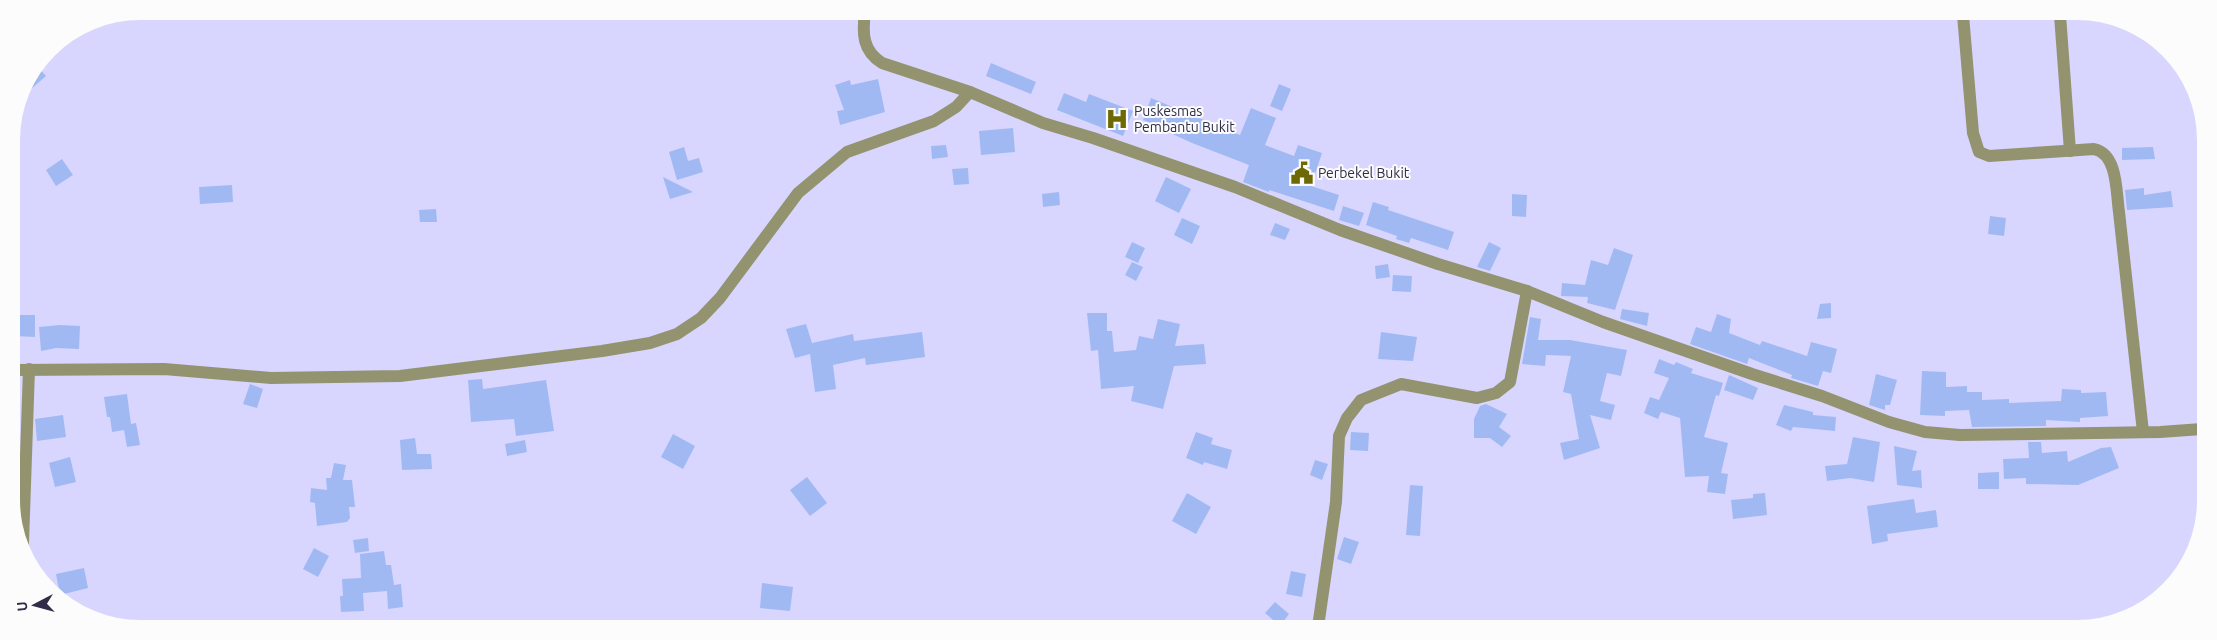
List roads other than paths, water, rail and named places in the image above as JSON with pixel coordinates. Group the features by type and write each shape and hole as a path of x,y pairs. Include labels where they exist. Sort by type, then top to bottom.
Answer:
{"street":[{"path":"864,20 863,37 866,48 872,57 882,63 970,92 1043,123 1093,138 1235,187 1349,233 1438,264 1527,291 1603,322 1752,374 1822,396 1889,422 1925,432 1960,435 2197,429"},
{"path":"1963,20 1973,133 1979,152 1989,156 2070,150 2102,151 2108,156 2119,212 2143,432"},
{"path":"2060,20 2070,150"},
{"path":"20,370 164,369 271,378 400,376 602,352 650,343 677,334 701,318 720,298 798,194 847,152 934,121 956,107 970,92"},
{"path":"1319,620 1336,502 1339,436 1347,418 1361,400 1379,391 1401,384 1477,398 1488,397 1504,389 1512,375 1527,291"},
{"path":"23,529 29,369"}],"place":[{"name":"Puskesmas Pembantu Bukit","path":"1117,119"},
{"name":"Perbekel Bukit","path":"1302,173"}]}
